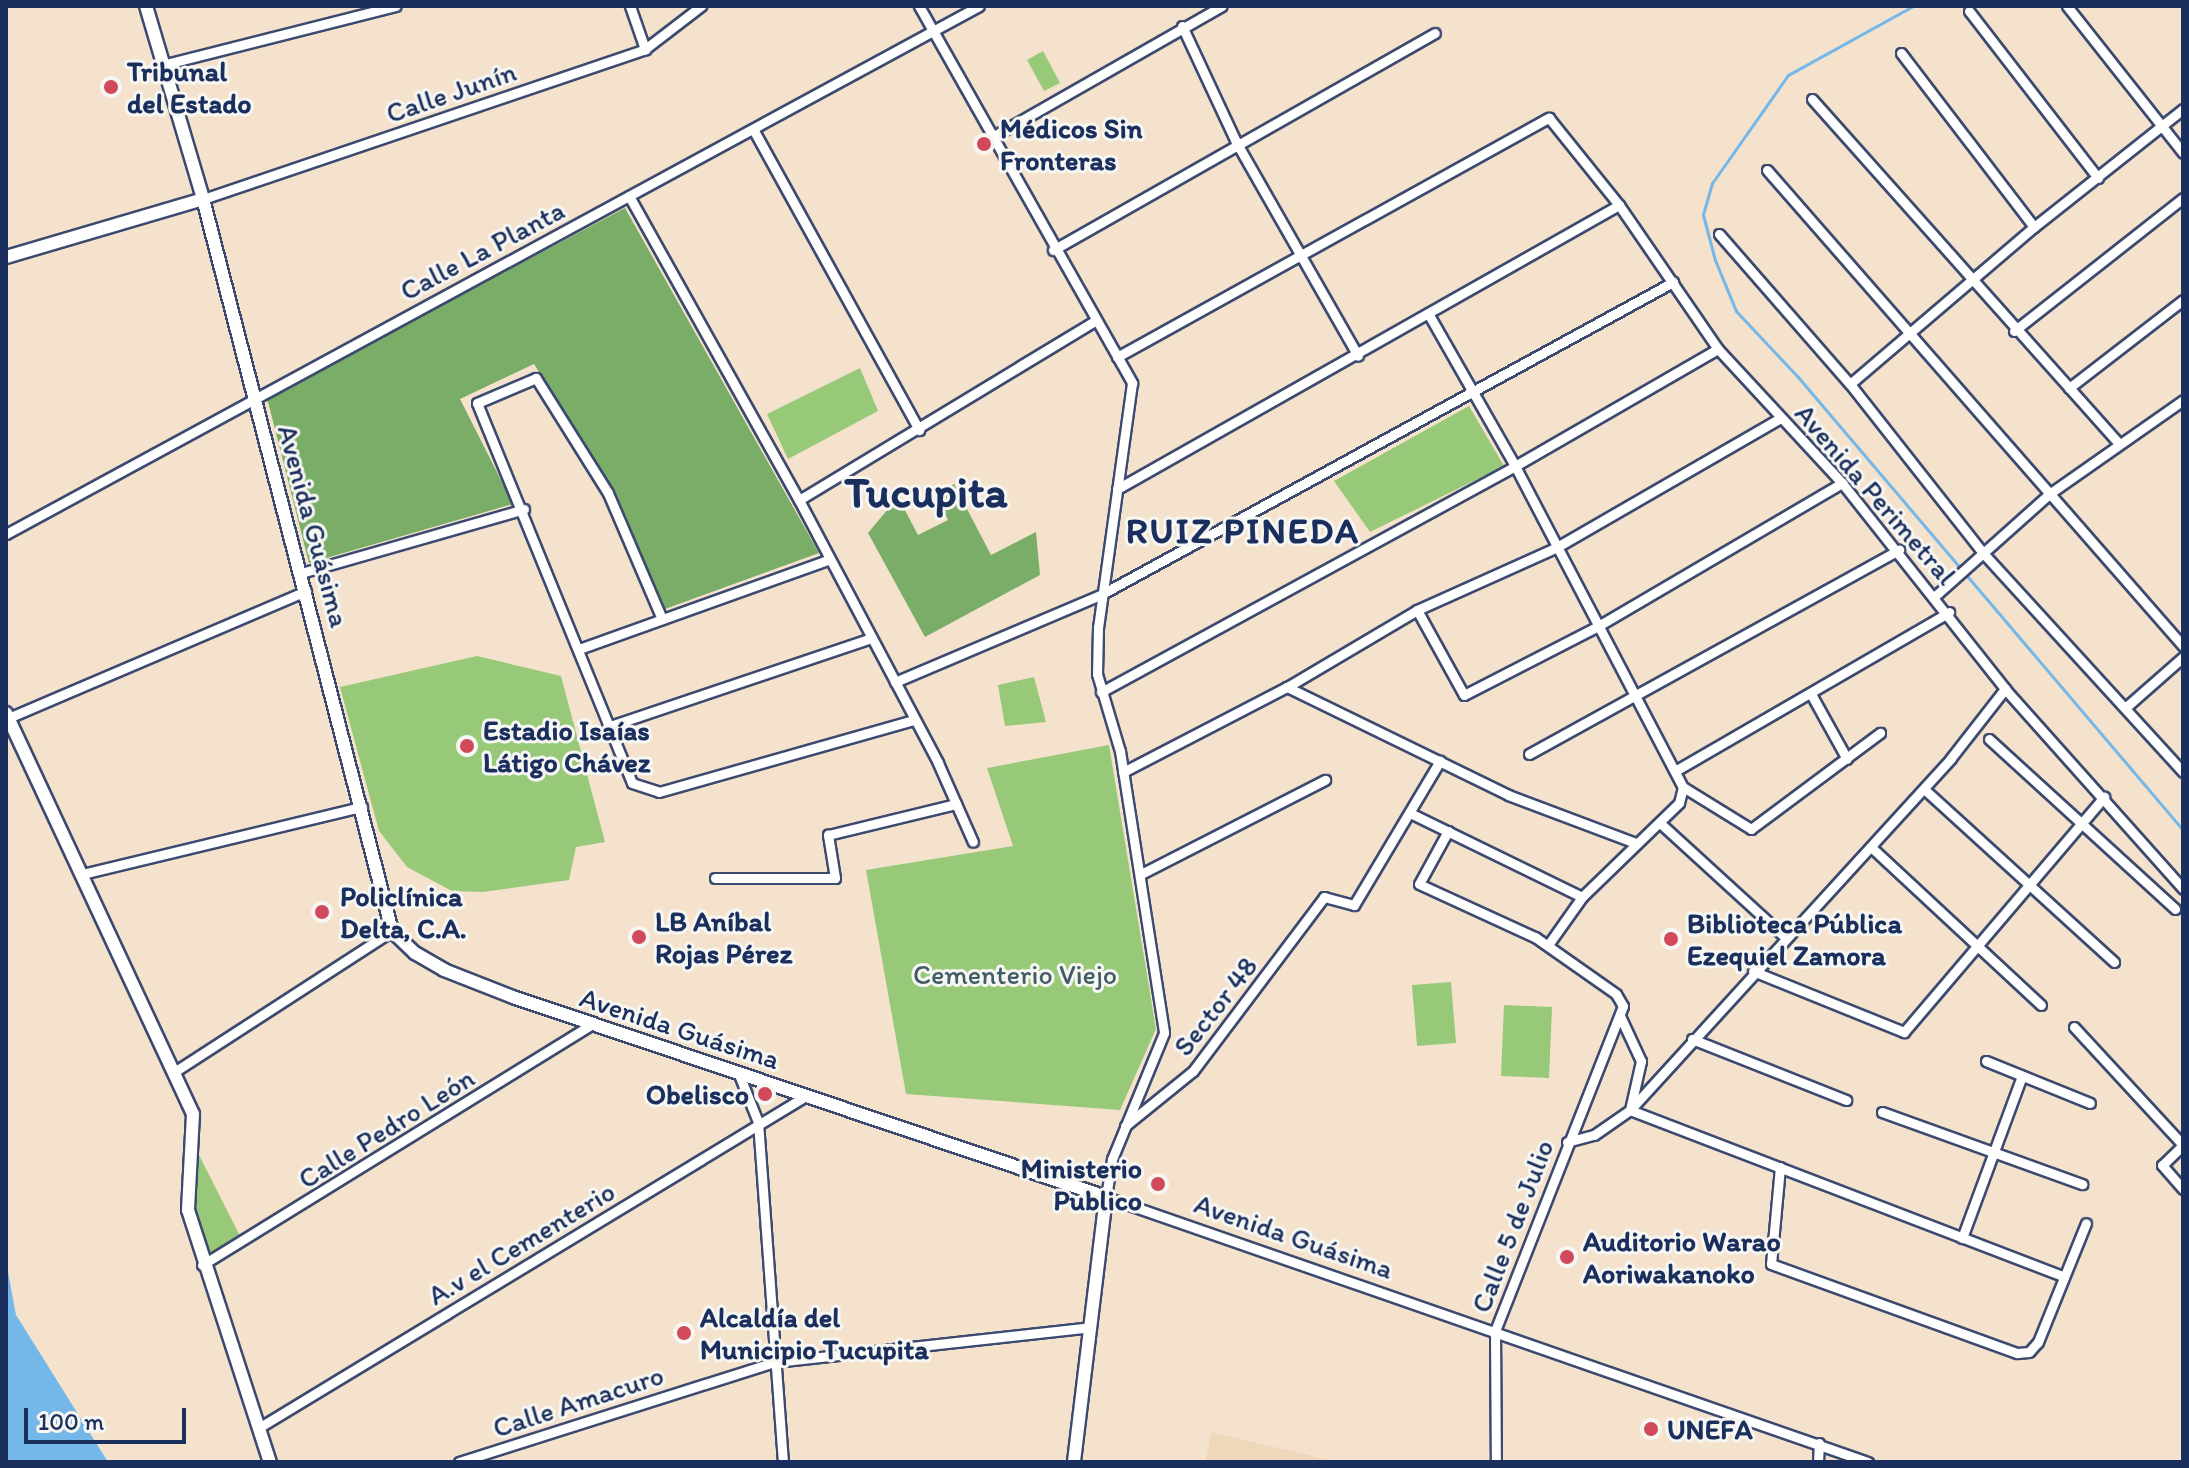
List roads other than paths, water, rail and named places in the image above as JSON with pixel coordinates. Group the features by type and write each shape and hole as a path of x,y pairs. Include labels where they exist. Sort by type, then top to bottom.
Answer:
{"main road":[{"name":"Avenida Guásima","path":"146,6 203,199 256,397 392,931 415,953 444,970 592,1024 1106,1197"},
{"path":"6,257 203,199"},
{"path":"7,716 193,1114 188,1210 202,1265 270,1462"},
{"path":"1074,1462 1106,1197"}],"street":[{"path":"162,65 396,6"},
{"path":"630,6 645,49"},
{"name":"Calle Junín","path":"203,199 645,49 701,6"},
{"path":"919,6 994,136 1053,250 1132,383 1096,652 1101,692 1123,772 1164,1033 1124,1127 1106,1197"},
{"name":"Calle La Planta","path":"6,534 979,6"},
{"path":"994,136 1182,26 1222,6"},
{"path":"2067,6 2183,153"},
{"path":"1969,11 2098,178"},
{"path":"1182,26 1236,142 1358,356"},
{"path":"1053,250 1236,142 1435,33"},
{"path":"1901,53 2034,227"},
{"path":"1812,99 2014,331 2119,444"},
{"path":"1850,384 2034,227 2163,128 2183,109"},
{"name":"Avenida Perimetral","path":"1303,256 1549,118 1619,205 1718,349 1842,483 1949,612 2005,689 2183,889"},
{"path":"753,129 919,430"},
{"path":"1767,170 1907,336 2183,646"},
{"path":"629,196 799,500 895,682 973,842"},
{"path":"2014,331 2183,198"},
{"path":"1117,489 1358,356 1619,205"},
{"path":"1719,234 1850,384 1984,554 2183,772"},
{"path":"1117,357 1303,256"},
{"path":"895,682 1102,594 1673,282"},
{"path":"2069,388 2183,300"},
{"path":"1429,315 1471,394 1515,466 1683,787 1751,829 1880,733"},
{"path":"799,500 919,430 1094,321"},
{"path":"1101,692 1515,466 1718,349"},
{"path":"662,619 608,493 536,378 477,403 524,509 607,727 632,783 659,792 913,720"},
{"path":"1935,596 2049,494 2183,400"},
{"path":"1123,772 1287,687 1417,610 1557,547 1780,418"},
{"path":"1417,610 1464,695 1598,626 1842,483"},
{"path":"301,573 524,509"},
{"path":"1529,754 1899,550"},
{"path":"579,649 828,560"},
{"path":"7,716 306,591"},
{"path":"1675,771 1949,612"},
{"path":"607,727 871,638"},
{"path":"2125,708 2183,657"},
{"path":"1287,687 1508,795 1636,843"},
{"path":"1567,1142 1594,1135 1630,1110 1753,971 1924,789 2005,689"},
{"path":"1811,694 1847,759"},
{"path":"1989,739 2175,909"},
{"path":"1440,761 1410,813 1582,897"},
{"path":"1141,874 1325,780"},
{"path":"1548,945 1582,897 1679,803 1683,787"},
{"path":"1924,789 2114,962"},
{"path":"1753,971 1904,1032 2104,797"},
{"path":"715,878 835,878 828,835 956,804"},
{"path":"82,874 362,807"},
{"name":"Sector 48","path":"1124,1127 1193,1071 1324,897 1354,905 1410,813"},
{"path":"1660,823 1785,937"},
{"path":"1448,831 1419,884 1548,945 1616,994 1623,1006 1620,1016 1641,1061 1630,1110"},
{"path":"1871,847 2041,1005"},
{"path":"174,1072 392,931"},
{"name":"Calle 5 de Julio","path":"1496,1462 1495,1331 1567,1142 1620,1016"},
{"name":"Calle Pedro León","path":"202,1265 592,1024"},
{"path":"2074,1027 2183,1145 2162,1165 2183,1189"},
{"path":"1692,1039 1846,1100"},
{"path":"1986,1061 2090,1103"},
{"path":"738,1072 758,1122 783,1462"},
{"path":"1962,1238 2022,1076"},
{"name":"A.v el Cementerio","path":"260,1427 758,1122 806,1096"},
{"path":"1630,1110 2064,1277"},
{"path":"1882,1112 2082,1184"},
{"path":"1780,1167 1771,1264 2017,1353 2029,1352 2038,1342 2086,1223"},
{"name":"Avenida Guásima","path":"1106,1197 1868,1462"},
{"name":"Calle Amacuro","path":"459,1462 775,1362 1090,1327"},
{"path":"1818,1462 1819,1443"}],"water":[{"path":"6,1261 16,1315 108,1462 6,1462"}],"waterway":[{"path":"1913,6 1788,75 1712,183 1703,215 1715,260 1736,311 1798,377 2183,830"}],"place":[{"name":"Tribunal del Estado","path":"111,87"},
{"name":"Médicos Sin Fronteras","path":"984,144"},
{"name":"Estadio Isaías Látigo Chávez","path":"467,746"},
{"name":"Policlínica Delta, C.A.","path":"322,912"},
{"name":"LB Aníbal Rojas Pérez","path":"639,937"},
{"name":"Biblioteca Pública Ezequiel Zamora","path":"1671,939"},
{"name":"Obelisco","path":"765,1094"},
{"name":"Ministerio Publico","path":"1158,1184"},
{"name":"Auditorio Warao Aoriwakanoko","path":"1567,1257"},
{"name":"Alcaldía del Municipio Tucupita","path":"684,1333"},
{"name":"UNEFA","path":"1651,1429"}],"district":[{"name":"Tucupita","path":"926,492"},
{"name":"RUIZ PINEDA","path":"1243,531"}],"park label":[{"name":"Cementerio Viejo","path":"1015,974"}]}
